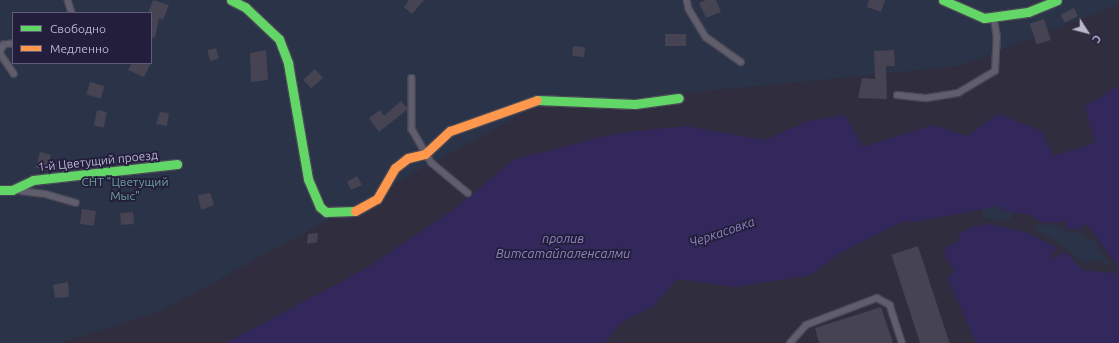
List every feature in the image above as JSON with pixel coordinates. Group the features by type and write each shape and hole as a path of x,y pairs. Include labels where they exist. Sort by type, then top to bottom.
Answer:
{"street":[{"path":"231,0 245,7 279,39 288,63 308,179 320,207 326,212 351,213 377,199 395,168 408,158 425,154 450,131 541,99 635,104 680,98"},
{"path":"942,0 984,18 1028,12 1057,0"},
{"name":"1-й Цветущий проезд","path":"0,190 12,190 33,180 177,164"}],"lane":[{"path":"68,0 72,12"},
{"path":"687,0 689,8 706,37 741,62"},
{"path":"897,96 927,98 958,93 995,71 998,38 994,16"},
{"path":"12,44 4,45 0,52 14,74"},
{"path":"412,78 412,129 425,154 468,193"},
{"path":"12,190 45,194 76,203"},
{"path":"790,343 806,325 877,298 890,305 902,343"}],"green space":[{"name":"СНТ \"Цветущий Мыс\"","path":"0,0 1119,0 1119,4 960,66 533,108 161,311 61,343 0,343"},
{"path":"999,205 1004,211 1012,212 1010,221 986,218 981,214 982,209"},
{"path":"1035,224 1061,226 1065,231 1082,233 1085,239 1097,241 1098,248 1111,265 1107,267 1101,260 1084,263 1058,242 1034,229"}],"water":[{"name":"пролив Витсатайпаленсалми","path":"1119,86 1119,343 976,343 947,277 955,272 945,256 946,247 958,242 960,233 972,227 988,224 1026,232 1057,248 1052,252 1052,259 1065,252 1083,270 1115,273 1118,267 1088,225 1083,225 1080,230 1066,228 1066,221 1047,223 1035,219 1032,215 1004,211 999,206 915,222 905,221 837,255 811,275 735,287 677,279 653,307 621,323 605,343 226,343 365,269 454,209 515,159 618,133 685,126 765,140 808,121 845,115 863,147 933,125 967,136 998,114 1042,131 1053,156 1095,143 1085,106"}],"building":[{"path":"153,0 169,5 163,20 159,18 155,38 152,37 152,12 148,12"},
{"path":"409,0 424,0 412,14 404,7"},
{"path":"706,0 716,0 721,12 706,18 699,3"},
{"path":"869,0 885,0 881,12 867,7"},
{"path":"1074,8 1078,16 1065,23 1061,15"},
{"path":"1044,19 1051,40 1037,45 1030,24"},
{"path":"665,34 686,34 686,46 665,46"},
{"path":"573,46 585,47 584,57 572,56"},
{"path":"216,48 219,59 210,61 207,50"},
{"path":"266,50 268,80 251,82 250,53"},
{"path":"894,50 895,66 886,66 887,99 858,98 862,78 875,79 874,51"},
{"path":"131,64 150,64 144,77 128,70"},
{"path":"315,69 323,78 311,89 303,80"},
{"path":"90,82 104,86 101,99 86,94"},
{"path":"401,101 408,109 379,132 369,118 380,110 384,116"},
{"path":"97,110 107,112 104,128 94,126"},
{"path":"160,112 169,113 167,126 156,124"},
{"path":"40,152 51,155 48,169 36,168"},
{"path":"357,176 362,185 351,190 347,182"},
{"path":"210,193 214,205 201,210 198,195"},
{"path":"82,209 96,211 94,226 80,224"},
{"path":"133,212 134,224 121,225 120,213"},
{"path":"318,233 317,242 307,244 308,234"},
{"path":"918,246 950,343 920,343 891,255"},
{"path":"68,282 69,297 55,298 53,285"},
{"path":"881,307 893,343 819,343 815,328"}],"traffic: fast":[{"path":"231,0 245,7 279,39 288,63 308,179 320,207 326,212 355,211"},
{"path":"943,0 984,18 1028,12 1057,0"},
{"path":"537,100 635,104 679,98"},
{"path":"0,190 12,190 33,180 177,164"}],"traffic: slow":[{"path":"355,211 377,199 395,168 408,158 425,154 450,131 537,100"}],"water label":[{"name":"Черкасовка","path":"722,232"}]}
